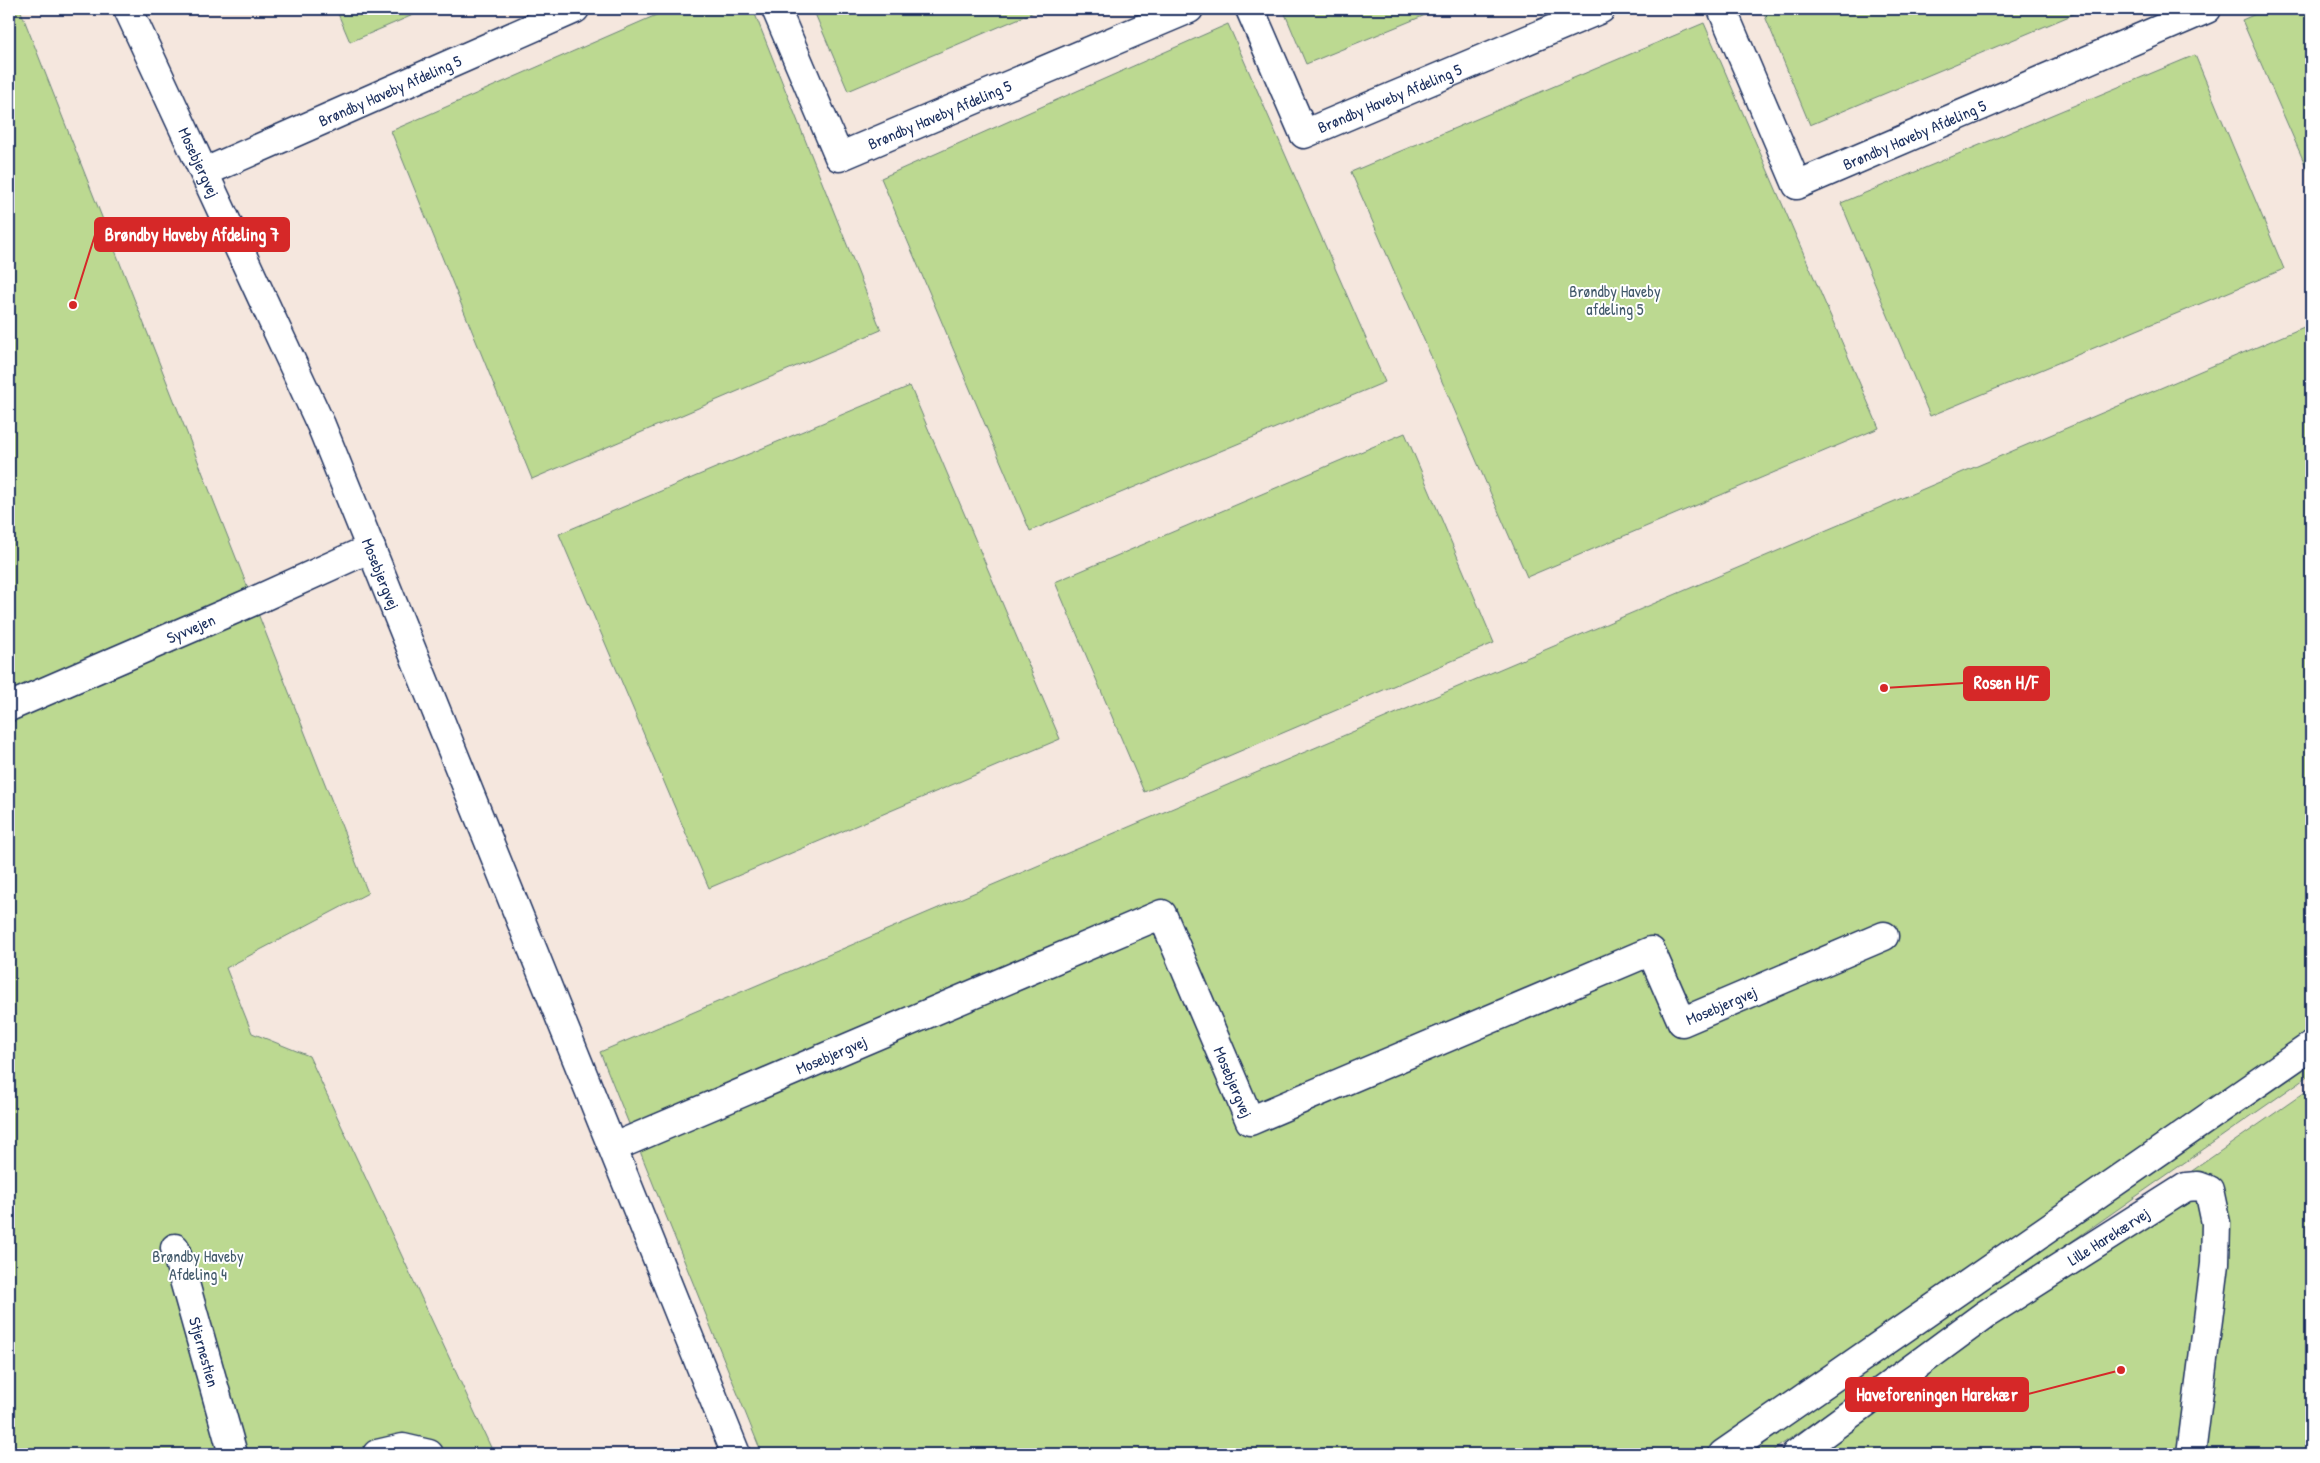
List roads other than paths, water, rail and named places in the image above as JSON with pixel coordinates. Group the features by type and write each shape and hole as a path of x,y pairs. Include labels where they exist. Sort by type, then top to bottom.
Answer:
{"street":[{"name":"Mosebjergvej","path":"128,9 321,425 614,1147 736,1454"},
{"name":"Brøndby Haveby Afdeling 5","path":"205,172 575,9"},
{"name":"Brøndby Haveby Afdeling 5","path":"776,9 839,157 1189,9"},
{"name":"Brøndby Haveby Afdeling 5","path":"1250,9 1304,134 1601,9"},
{"name":"Brøndby Haveby Afdeling 5","path":"1722,9 1797,185 2207,9"},
{"name":"Syvvejen","path":"9,707 245,605 371,548"},
{"name":"Mosebjergvej","path":"614,1147 1162,914 1250,1121 1651,950 1682,1022 1884,936"},
{"path":"1723,1454 2311,1046"},
{"name":"Lille Harekærvej","path":"1796,1454 1986,1314 2186,1187 2198,1186 2209,1190 2216,1224 2215,1264 2191,1454"},
{"name":"Stjernestien","path":"176,1248 233,1454"},
{"path":"377,1454 403,1448 429,1454"}],"place":[{"name":"Brøndby Haveby Afdeling 7","path":"73,305"},
{"name":"Rosen H/F","path":"1884,688"},
{"name":"Haveforeningen Harekær","path":"2121,1370"}],"park label":[{"name":"Brøndby Haveby afdeling 5","path":"1615,300"},
{"name":"Brøndby Haveby Afdeling 4","path":"198,1265"}]}
